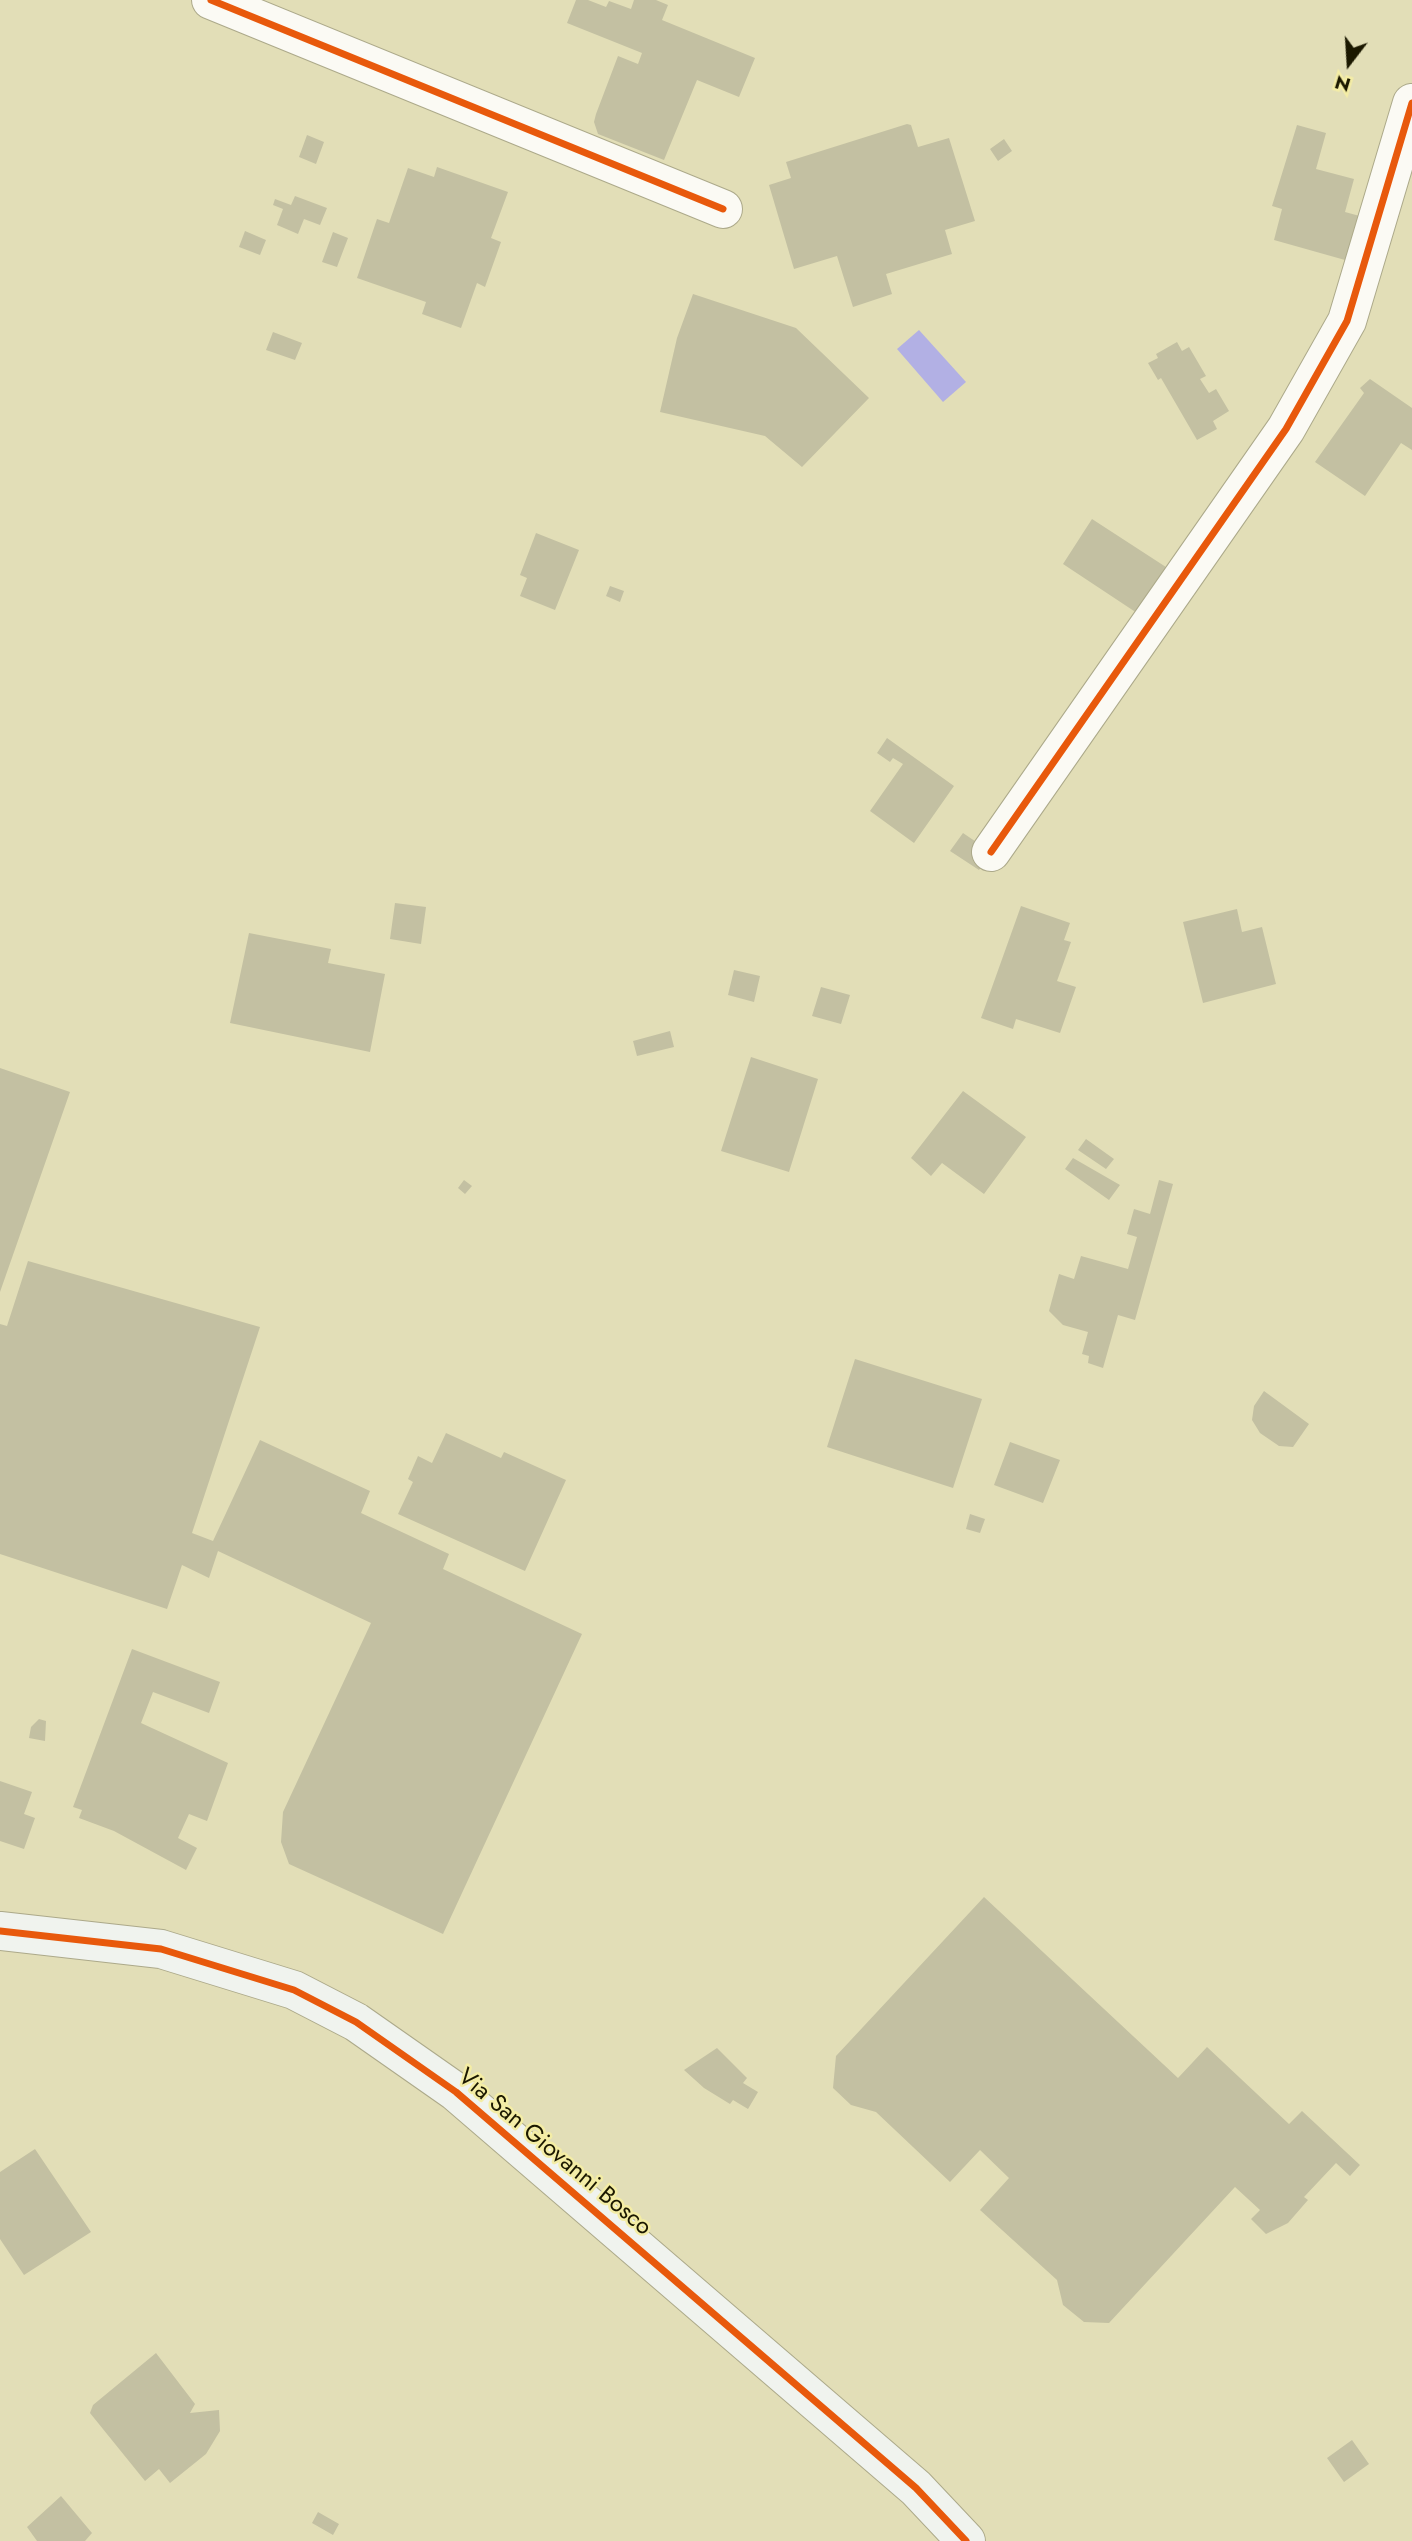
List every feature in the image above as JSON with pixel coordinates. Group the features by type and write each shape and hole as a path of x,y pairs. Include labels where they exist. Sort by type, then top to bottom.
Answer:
{"main road":[{"name":"Via San Giovanni Bosco","path":"0,1931 161,1949 294,1990 356,2022 456,2092 916,2488 966,2541"}],"street":[{"path":"211,0 723,209"},
{"path":"991,852 1286,429 1348,321 1412,103"}],"water":[{"path":"919,330 966,382 943,402 897,349"}],"building":[{"path":"576,0 588,0 606,7 609,1 631,9 634,0 656,0 668,5 662,20 755,58 739,97 697,80 664,160 598,134 594,122 596,114 618,56 638,64 642,53 567,23"},
{"path":"911,125 918,147 949,138 975,221 945,230 952,254 886,274 892,294 853,307 837,256 794,269 769,185 791,178 786,162"},
{"path":"1297,125 1326,133 1316,169 1354,179 1345,212 1367,218 1339,279 1345,260 1274,240 1282,209 1272,206"},
{"path":"307,135 324,142 316,164 299,157"},
{"path":"1004,139 1012,151 998,161 990,149"},
{"path":"437,167 508,192 491,238 501,242 485,287 477,283 461,328 422,314 426,302 357,278 377,219 389,223 408,168 434,177"},
{"path":"295,196 327,208 320,225 304,219 298,234 277,225 283,209 273,205 275,199 291,205"},
{"path":"245,231 266,240 260,255 239,247"},
{"path":"333,232 348,238 337,267 322,262"},
{"path":"693,294 796,328 869,398 802,467 765,436 660,412 677,338"},
{"path":"273,332 302,343 295,360 266,350"},
{"path":"1177,342 1182,351 1189,347 1206,376 1200,379 1209,393 1216,389 1229,411 1213,421 1217,429 1197,440 1161,378 1158,380 1148,363 1158,358 1156,354"},
{"path":"1370,379 1412,408 1412,450 1401,443 1365,496 1315,462 1364,393 1360,388"},
{"path":"1092,519 1169,569 1140,615 1063,564"},
{"path":"536,533 579,550 555,610 520,596 527,578 520,575"},
{"path":"610,586 624,591 620,602 606,596"},
{"path":"887,738 954,786 914,843 870,811 903,764 893,758 890,762 877,753"},
{"path":"963,833 991,852 979,870 950,851"},
{"path":"395,903 426,907 421,944 390,939"},
{"path":"1021,906 1070,923 1064,940 1071,942 1057,981 1076,987 1060,1033 1016,1019 1013,1029 981,1018"},
{"path":"1237,909 1242,932 1262,927 1276,984 1203,1003 1183,922"},
{"path":"249,933 331,949 328,963 385,974 370,1052 230,1023"},
{"path":"734,970 760,976 754,1002 728,995"},
{"path":"821,987 850,995 841,1024 812,1016"},
{"path":"670,1031 674,1047 637,1056 633,1041"},
{"path":"751,1057 818,1079 789,1172 721,1151"},
{"path":"0,1068 70,1092 0,1292"},
{"path":"963,1091 1026,1137 984,1194 942,1163 931,1176 911,1158"},
{"path":"1086,1139 1114,1159 1106,1169 1078,1150"},
{"path":"1073,1158 1120,1185 1109,1200 1065,1169"},
{"path":"464,1180 472,1186 465,1194 458,1188"},
{"path":"1159,1180 1173,1184 1135,1320 1118,1315 1103,1368 1088,1363 1089,1356 1082,1354 1088,1332 1063,1325 1049,1311 1059,1274 1074,1279 1081,1256 1128,1269 1137,1237 1127,1234 1134,1209 1150,1214"},
{"path":"28,1261 260,1327 192,1533 213,1541 260,1440 370,1491 361,1513 449,1554 443,1569 582,1634 443,1934 289,1864 281,1842 283,1812 371,1623 218,1551 209,1578 182,1565 167,1609 0,1554 0,1324 7,1326"},
{"path":"855,1359 982,1399 953,1488 827,1447"},
{"path":"1264,1391 1309,1424 1293,1447 1279,1446 1260,1433 1252,1420 1254,1406"},
{"path":"446,1433 501,1458 504,1452 566,1480 525,1571 398,1514 413,1482 408,1479 418,1456 432,1463"},
{"path":"1010,1442 1060,1460 1043,1503 994,1485"},
{"path":"970,1514 985,1519 980,1533 966,1529"},
{"path":"132,1649 220,1682 209,1713 153,1692 141,1723 228,1763 207,1821 189,1814 178,1838 197,1848 186,1870 114,1831 79,1818 82,1810 73,1807"},
{"path":"39,1719 46,1721 45,1741 29,1738 31,1727"},
{"path":"0,1781 32,1792 24,1814 35,1818 24,1849 0,1841"},
{"path":"984,1897 1178,2078 1207,2047 1289,2124 1302,2111 1360,2165 1350,2176 1336,2163 1304,2197 1308,2200 1288,2223 1266,2234 1251,2219 1260,2210 1235,2187 1109,2323 1084,2322 1063,2305 1057,2280 980,2210 1009,2178 980,2150 950,2182 876,2112 851,2105 833,2088 836,2056"},
{"path":"717,2048 747,2078 743,2083 758,2092 748,2109 733,2100 730,2104 704,2088 684,2070"},
{"path":"35,2149 91,2232 24,2275 0,2239 0,2172"},
{"path":"156,2353 195,2404 190,2413 219,2410 220,2431 206,2454 170,2483 159,2469 145,2481 90,2413 93,2405"},
{"path":"1352,2440 1369,2464 1344,2482 1327,2458"},
{"path":"61,2496 92,2533 85,2541 37,2541 27,2527"},
{"path":"318,2512 339,2524 333,2535 312,2523"}],"cycle path":[{"path":"211,0 723,209"},
{"path":"991,852 1286,429 1347,321 1412,103"},
{"path":"0,1931 161,1949 294,1990 356,2022 456,2092 916,2488 966,2541"}]}
